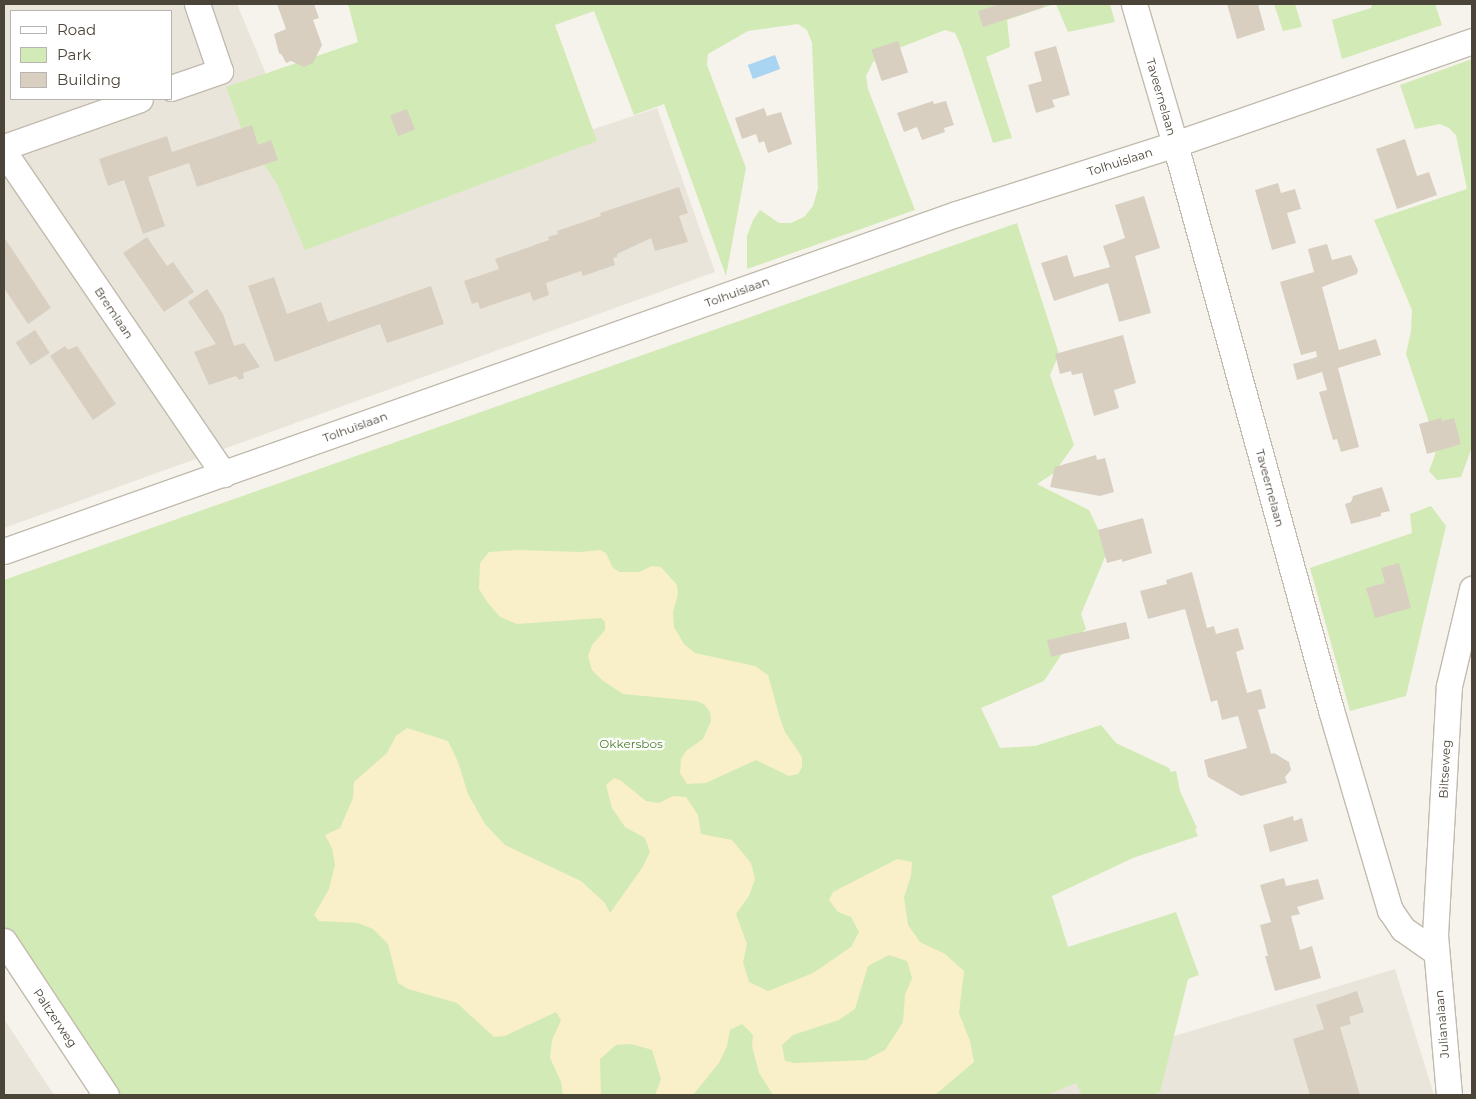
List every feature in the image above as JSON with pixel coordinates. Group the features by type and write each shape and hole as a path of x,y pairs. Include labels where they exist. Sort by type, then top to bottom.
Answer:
{"street":[{"path":"172,88 220,70 196,4"},
{"name":"Taveernelaan","path":"1134,4 1175,144 1331,710 1390,910 1403,929 1436,952"},
{"name":"Tolhuislaan","path":"4,551 956,214 1175,144 1472,40"},
{"path":"4,146 137,100"},
{"name":"Bremlaan","path":"4,152 224,474"},
{"name":"Biltseweg","path":"1436,952 1435,935 1449,686 1472,589"},
{"name":"Paltzerweg","path":"4,941 106,1095"},
{"name":"Julianalaan","path":"1436,952 1449,1095"}],"shaded area":[{"path":"4,4 237,4 326,218 657,108 715,272 4,528"},
{"path":"1395,969 1434,1095 981,1095"},
{"path":"4,1019 54,1095 4,1095"}],"green space":[{"path":"348,4 1054,4 1007,20 1010,47 986,57 1012,138 993,143 955,33 945,30 889,52 873,62 866,76 868,89 915,210 747,269 747,236 753,220 760,210 779,223 791,223 804,217 813,206 818,188 812,43 807,30 798,24 748,31 708,54 707,65 746,168 726,276 664,104 634,115 594,11 555,25 597,141 305,250 277,184 244,135 226,87 358,42"},
{"path":"1056,4 1110,4 1115,22 1068,32"},
{"path":"1274,4 1295,4 1302,27 1283,31"},
{"path":"1372,4 1435,4 1442,25 1342,59 1332,20 1371,8"},
{"path":"1472,59 1472,447 1461,477 1437,480 1429,471 1435,455 1436,443 1406,354 1411,331 1412,310 1374,220 1467,189 1456,135 1449,128 1440,124 1415,129 1400,85"},
{"name":"Okkersbos","path":"1017,223 1059,354 1050,375 1074,445 1054,473 1037,484 1089,510 1108,550 1081,614 1086,629 1069,643 1044,681 981,708 1000,748 1035,746 1101,725 1116,743 1169,768 1171,772 1176,771 1180,791 1197,828 1195,830 1198,836 1133,858 1052,896 1068,947 1176,912 1199,975 1188,979 1160,1092 1153,1095 1082,1095 1076,1083 1047,1095 110,1095 4,933 4,580"},
{"path":"1431,506 1446,526 1406,696 1350,711 1310,568 1412,533 1410,514"}],"sand":[{"path":"518,550 580,552 600,550 606,553 613,568 620,572 639,572 652,566 661,567 677,585 678,594 673,612 674,627 684,644 695,653 755,666 768,675 785,732 802,757 802,767 798,774 789,776 756,760 706,783 687,784 680,773 681,758 687,750 703,739 711,721 710,712 704,704 696,701 623,694 602,680 592,670 588,656 592,645 605,630 605,622 601,618 517,624 500,617 479,589 480,563 489,552"},
{"path":"407,728 448,741 458,762 468,794 485,824 505,845 581,881 605,903 610,913 642,868 650,852 645,838 625,827 612,808 606,785 614,778 620,780 646,801 659,803 673,796 686,797 698,815 701,834 732,840 751,863 755,879 749,896 736,914 747,944 743,962 749,982 768,991 813,973 851,947 859,932 851,917 838,912 829,900 833,892 897,859 912,862 911,876 904,897 908,925 920,942 945,954 964,971 959,1013 970,1041 974,1062 935,1095 773,1095 759,1073 752,1046 753,1035 742,1024 730,1030 727,1046 719,1063 693,1095 655,1095 661,1079 652,1050 631,1044 616,1045 600,1059 601,1095 563,1095 561,1082 550,1058 552,1040 561,1020 556,1012 505,1036 494,1037 457,1003 408,989 398,983 388,944 373,929 358,923 319,921 314,915 329,889 335,865 332,848 325,835 340,828 353,798 354,782 387,753 396,736","holes":["889,955 907,961 912,978 905,995 903,1022 885,1050 866,1060 795,1063 785,1061 782,1045 793,1035 839,1020 855,1009 868,966"]}],"water":[{"path":"775,55 780,69 753,79 748,65"}],"building":[{"path":"277,4 314,4 319,18 313,20 322,45 313,63 304,67 291,61 286,63 279,53 274,34 286,29"},
{"path":"1000,4 1043,4 1044,7 983,27 978,11"},
{"path":"1227,4 1258,4 1265,30 1237,39"},
{"path":"898,41 908,72 882,81 871,50"},
{"path":"1056,46 1070,95 1052,100 1055,107 1036,113 1028,85 1042,81 1034,52"},
{"path":"933,101 934,104 946,101 954,125 944,128 945,132 922,140 917,127 904,132 897,113"},
{"path":"764,108 767,116 781,112 792,144 768,153 764,141 759,143 756,134 742,139 735,118"},
{"path":"407,109 415,130 398,136 390,115"},
{"path":"252,125 258,145 271,140 278,160 197,187 189,163 148,177 165,226 143,234 124,180 108,186 99,159 167,136 172,152"},
{"path":"1405,139 1417,176 1429,172 1437,195 1397,209 1376,149"},
{"path":"1278,183 1281,193 1295,189 1301,209 1287,213 1296,243 1272,250 1255,190"},
{"path":"679,187 688,213 679,216 688,242 655,251 651,238 617,254 617,257 613,258 615,265 583,276 581,271 546,283 549,295 533,301 530,292 480,309 478,302 472,304 464,281 499,269 495,259 549,240 548,237 558,234 557,231 601,216 600,213"},
{"path":"1144,196 1160,248 1135,256 1151,313 1119,322 1108,283 1054,301 1041,263 1067,255 1074,277 1110,267 1103,246 1125,238 1115,205"},
{"path":"4,237 51,308 28,324 4,288"},
{"path":"147,237 167,266 173,262 194,292 164,312 123,253"},
{"path":"1327,244 1332,260 1351,255 1358,270 1357,274 1322,287 1339,350 1376,339 1381,355 1338,368 1359,447 1341,452 1337,439 1333,440 1319,392 1327,390 1322,372 1297,380 1293,364 1317,357 1316,351 1301,355 1280,282 1314,272 1308,249"},
{"path":"274,277 287,314 321,302 328,322 431,286 444,324 387,343 380,324 275,362 248,286"},
{"path":"207,289 223,314 234,346 244,343 260,367 243,373 244,378 239,380 236,376 209,385 194,352 216,344 188,302"},
{"path":"35,330 50,353 30,365 16,343"},
{"path":"1123,335 1136,383 1114,390 1119,408 1094,416 1082,373 1072,375 1071,371 1060,374 1055,354"},
{"path":"65,346 68,350 77,346 116,404 93,420 50,356"},
{"path":"1441,418 1442,421 1454,418 1461,444 1427,454 1419,424"},
{"path":"1096,455 1097,460 1105,458 1114,492 1100,496 1050,487 1055,467"},
{"path":"1382,487 1390,511 1381,513 1381,516 1351,524 1345,504 1351,502 1353,496"},
{"path":"1143,518 1152,553 1122,562 1122,559 1107,563 1098,530"},
{"path":"1399,563 1411,608 1375,618 1366,588 1385,583 1381,568"},
{"path":"1192,572 1207,628 1214,626 1216,634 1238,628 1244,649 1236,652 1247,693 1261,689 1266,708 1258,710 1271,754 1274,753 1289,762 1291,770 1285,777 1287,783 1241,796 1208,777 1204,760 1247,748 1238,716 1222,720 1217,700 1211,702 1185,609 1148,619 1140,591 1167,584 1166,580"},
{"path":"1126,622 1130,639 1051,657 1047,640"},
{"path":"1293,816 1294,821 1302,818 1308,841 1270,852 1263,825"},
{"path":"1284,878 1286,886 1318,879 1324,899 1297,907 1300,914 1291,916 1300,950 1312,946 1321,978 1275,991 1265,956 1268,956 1260,925 1271,922 1260,885"},
{"path":"1357,991 1364,1012 1349,1017 1351,1024 1340,1027 1360,1095 1310,1095 1293,1039 1324,1029 1316,1005"}]}
